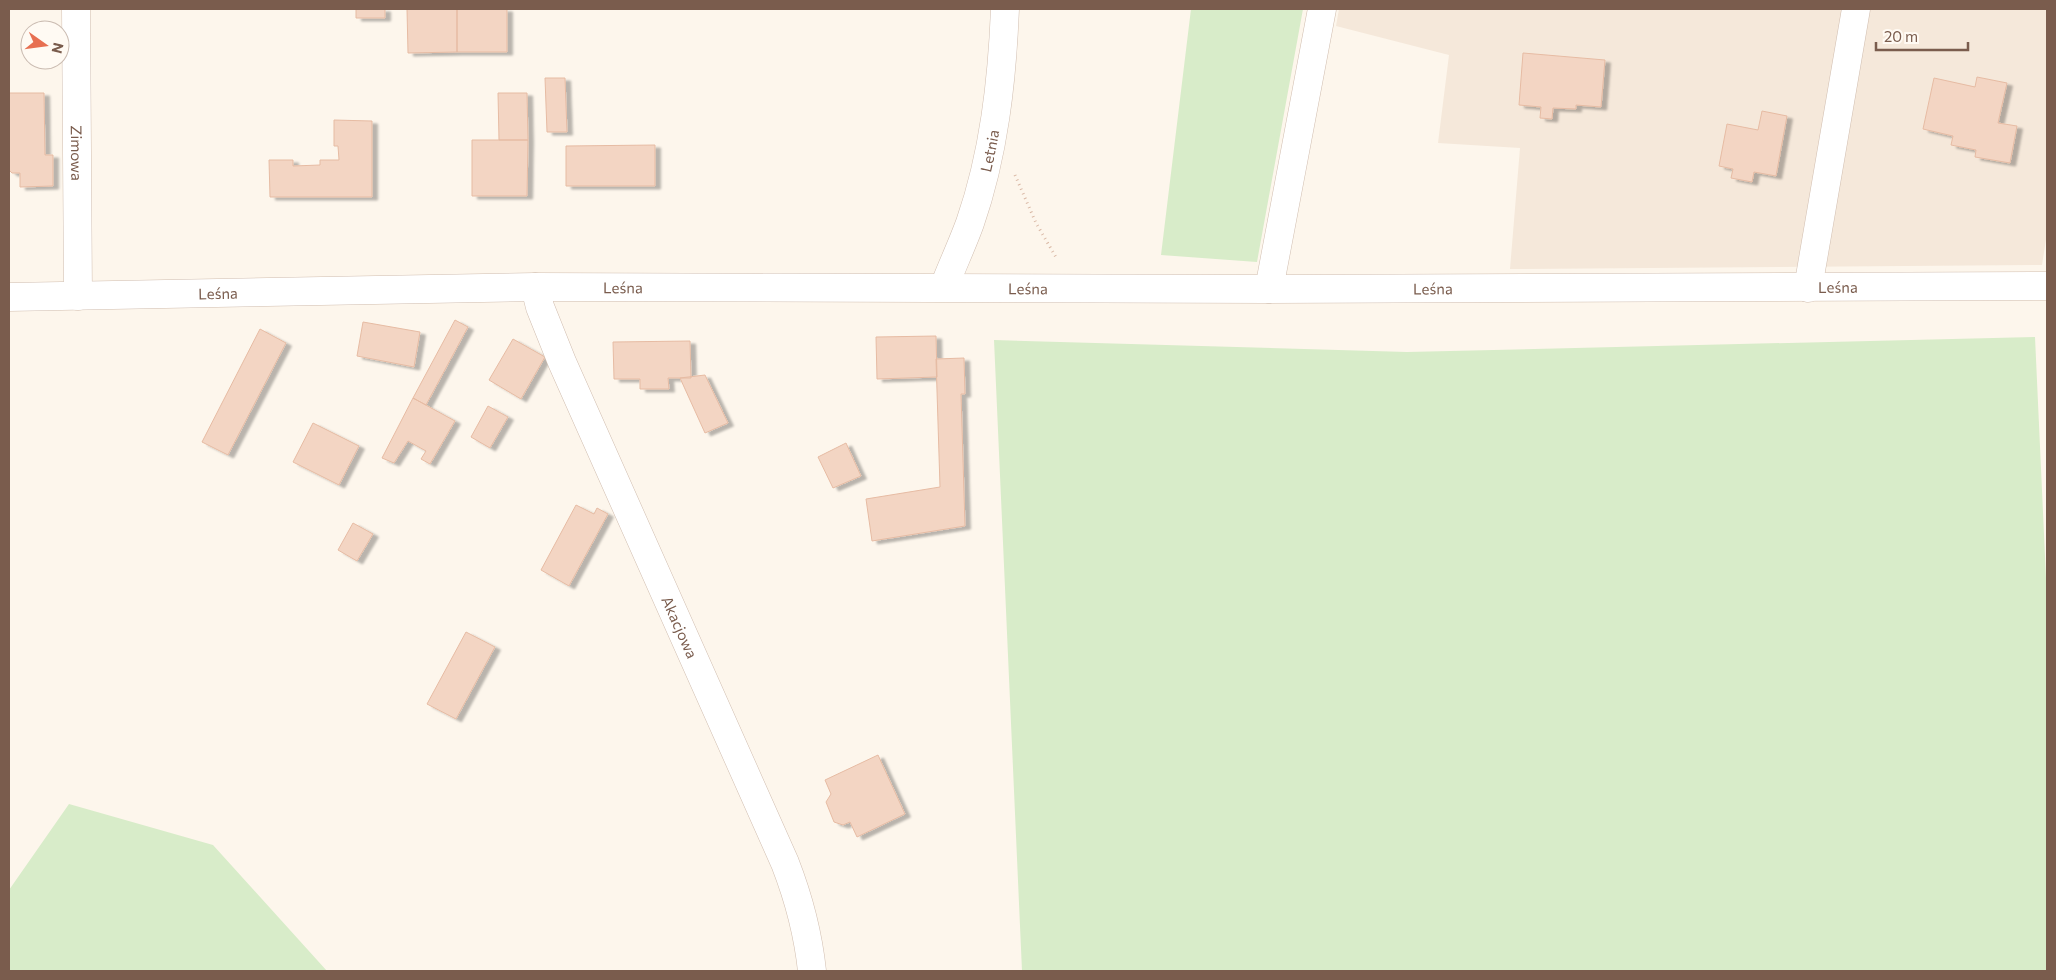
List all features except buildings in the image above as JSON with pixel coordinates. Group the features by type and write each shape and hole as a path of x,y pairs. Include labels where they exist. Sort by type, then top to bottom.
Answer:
{"street":[{"name":"Zimowa","path":"76,9 78,296"},
{"name":"Letnia","path":"944,287 970,222 988,158 1000,86 1005,9"},
{"path":"1269,289 1322,9"},
{"path":"1808,288 1856,9"},
{"name":"Leśna","path":"9,297 535,287 1269,289 2047,286"},
{"name":"Akacjowa","path":"535,287 540,307 562,362 785,864 800,906 812,971"}],"path":[{"path":"1012,167 1036,222 1057,258 1078,288"}],"shaded area":[{"path":"1339,9 2047,9 2047,233 2042,265 1510,269 1520,148 1438,143 1449,55 1336,26"}],"green space":[{"path":"1191,9 1303,9 1257,262 1161,255"},
{"path":"2035,337 2047,600 2047,971 1022,971 994,340 1407,352"},
{"path":"69,804 213,845 327,971 9,971 9,890"}]}
